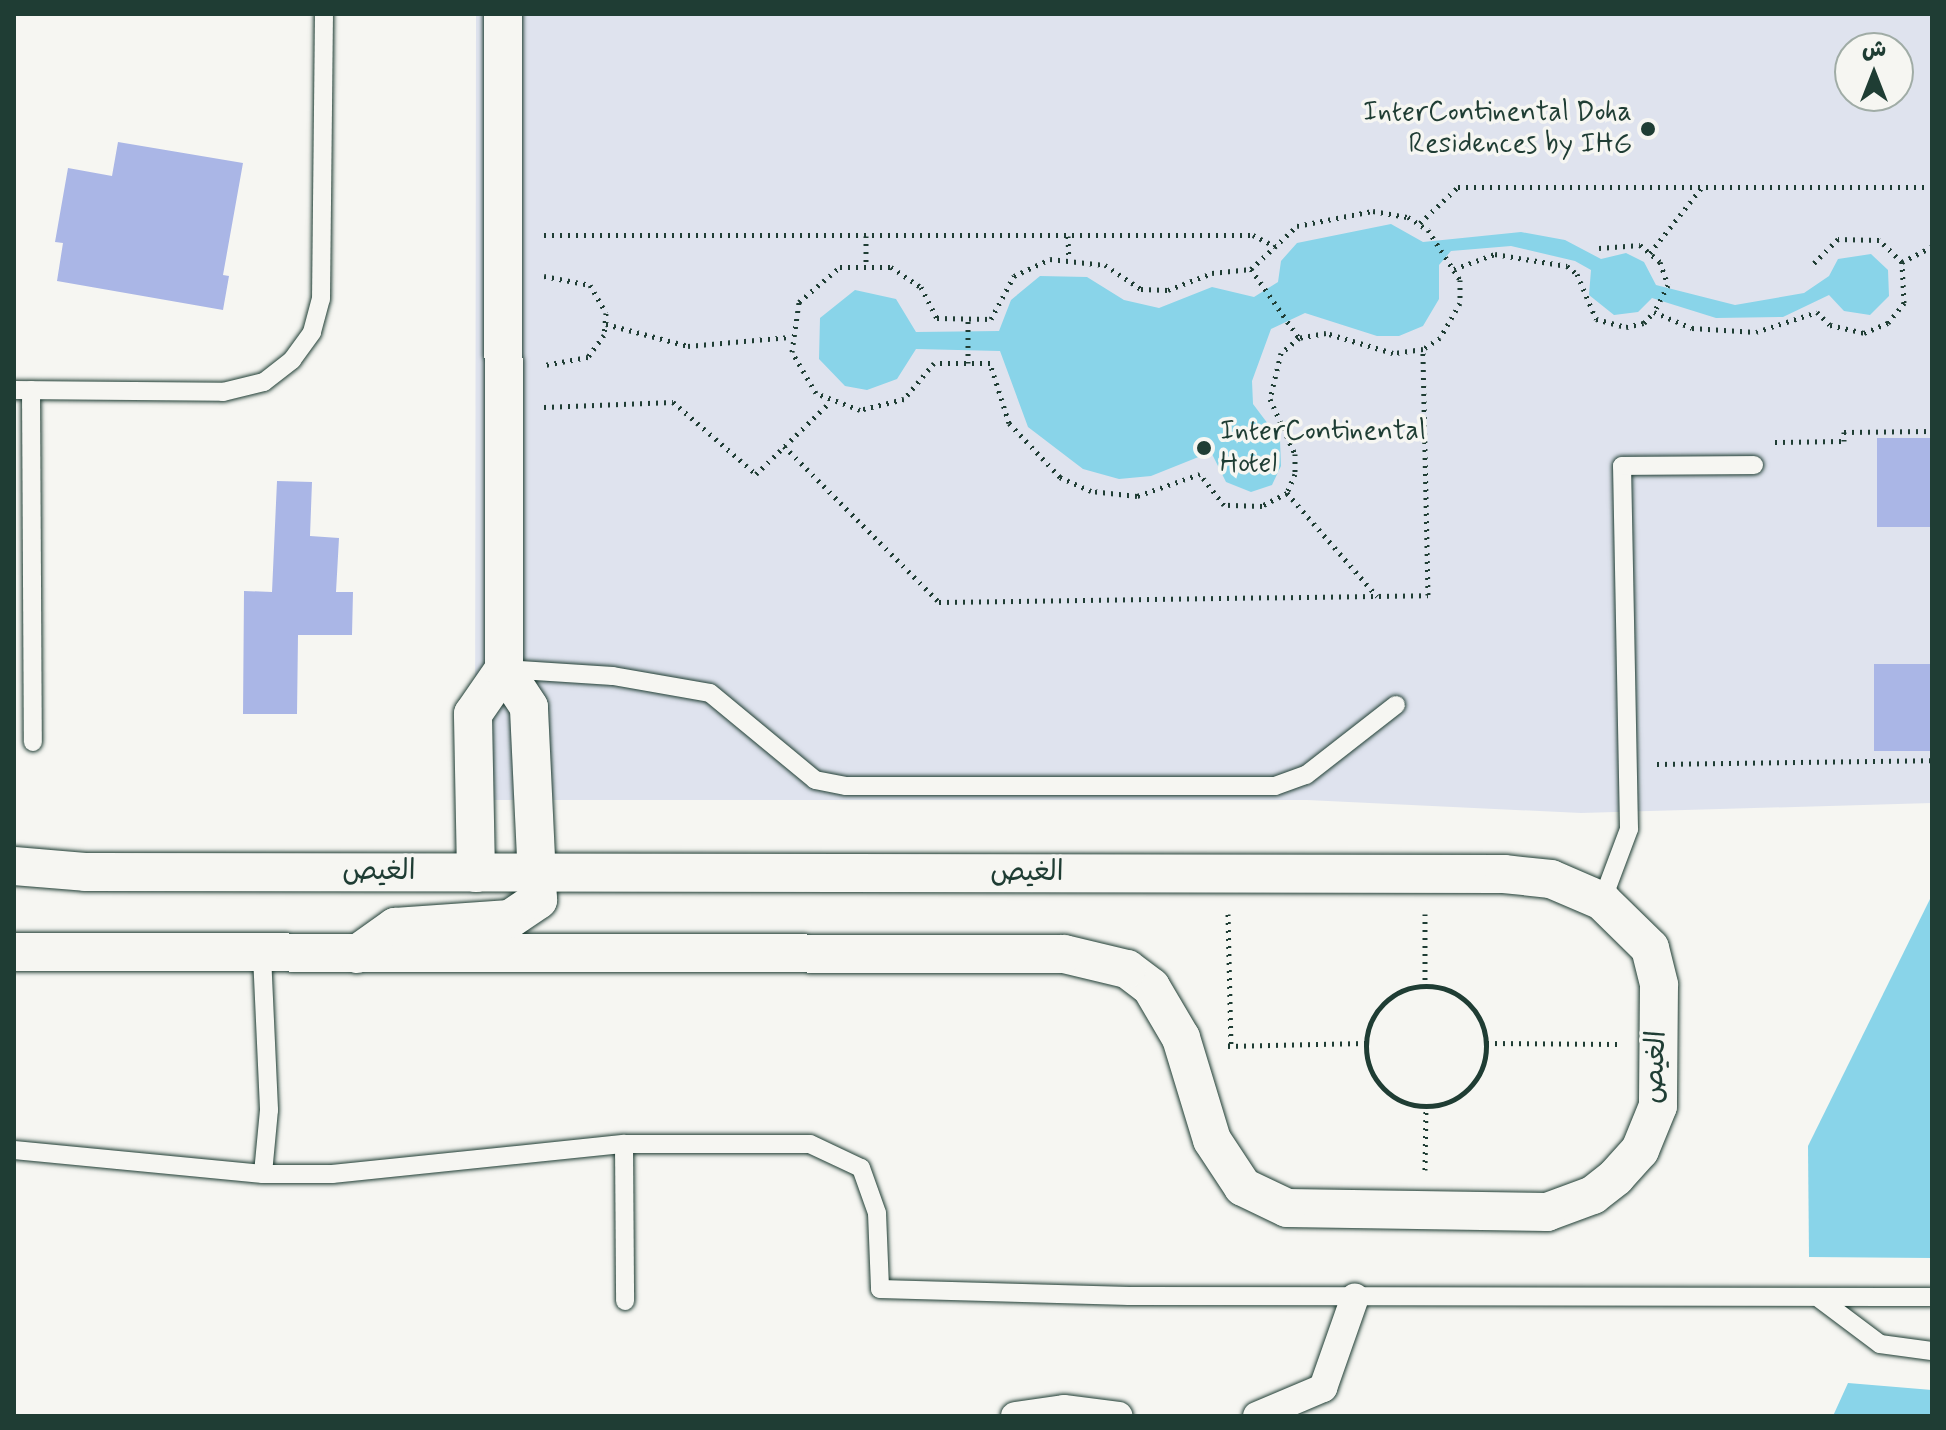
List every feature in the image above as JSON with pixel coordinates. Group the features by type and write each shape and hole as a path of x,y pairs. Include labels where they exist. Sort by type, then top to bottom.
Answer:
{"street":[{"path":"357,954 395,927 525,914 538,900 541,872 529,707 504,669 503,14"},
{"path":"476,873 473,714 504,669"},
{"name":"الغيص","path":"14,866 85,872 1228,873 1424,874 1551,879 1602,901 1650,948 1659,985 1658,1106 1640,1150 1593,1195 1547,1212 1287,1208 1243,1187 1212,1140 1190,1062 1151,987 1127,969 1064,954 262,955 14,952"},
{"path":"1257,1416 1323,1388 1355,1297"},
{"path":"1015,1416 1064,1409 1119,1416"}],"lane":[{"path":"33,742 22,390 223,392 264,382 292,360 312,332 321,299 324,14"},
{"path":"1602,901 1629,829 1622,466 1754,465"},
{"path":"504,669 613,676 710,693 830,786 1275,786 1306,775 1396,705"},
{"path":"262,955 269,1110 263,1174"},
{"path":"14,1150 263,1174 332,1174 624,1144 773,1140 846,1156 861,1168 877,1213 880,1289 1355,1297 1932,1297"},
{"path":"624,1144 625,1301"},
{"path":"1820,1299 1880,1344 1932,1351"}],"path":[{"path":"1650,253 1703,186"},
{"path":"1420,223 1458,187 1932,187"},
{"path":"1388,212 1420,223 1453,266 1460,303 1440,338 1423,349 1393,353 1326,333 1299,338 1281,353 1270,375 1272,415 1295,454 1287,493 1262,506 1234,508 1224,505 1200,474 1137,496 1091,491 1038,460 1009,423 990,363 934,363 917,389 891,406 860,410 830,402 806,381 790,337 807,290 840,267 866,263 909,276 937,318 968,322 991,319 1014,276 1050,259 1105,265 1141,289 1168,290 1212,273 1251,269 1297,226 1325,218 1388,212"},
{"path":"503,234 1253,235 1275,246"},
{"path":"1656,309 1718,333 1790,326 1817,312 1830,325 1864,333 1888,323 1904,303 1902,262 1879,240 1854,235 1823,249 1812,265"},
{"path":"866,236 866,263"},
{"path":"1068,236 1069,259"},
{"path":"1453,266 1495,254 1541,259 1577,274 1585,304 1606,325 1644,323 1656,309 1668,286 1665,270 1650,253 1626,242 1599,248"},
{"path":"1902,262 1932,247"},
{"path":"1251,269 1299,338"},
{"path":"503,278 579,279 598,294 606,324 597,349 577,362 503,367"},
{"path":"968,322 968,363"},
{"path":"606,324 688,346 790,337"},
{"path":"784,446 939,602 1428,595 1423,349"},
{"path":"503,409 673,402 756,474 830,402"},
{"path":"1765,442 1844,441 1844,432 1932,431"},
{"path":"1287,493 1377,596"},
{"path":"1628,764 1932,760"},
{"path":"1228,873 1231,1045"},
{"path":"1424,874 1425,985"},
{"path":"1425,985 1462,997 1480,1018 1487,1043 1482,1070 1465,1092 1426,1106 1388,1092 1371,1070 1366,1043 1384,1003 1425,985"},
{"path":"1190,1062 1231,1045 1366,1043"},
{"path":"1487,1043 1659,1044"},
{"path":"1425,1211 1426,1106"}],"shaded area":[{"name":"InterContinental Hotel","path":"476,14 1932,14 1932,803 1581,813 1307,800 475,800"}],"water":[{"path":"1391,224 1423,242 1521,232 1565,240 1601,259 1626,253 1644,262 1656,285 1735,305 1804,293 1829,276 1838,259 1871,254 1888,270 1889,296 1870,315 1844,311 1829,295 1783,317 1716,318 1652,298 1638,312 1614,315 1589,295 1591,270 1575,261 1511,246 1451,251 1439,265 1439,299 1423,326 1399,336 1377,336 1305,313 1271,329 1252,381 1253,404 1280,440 1281,466 1272,485 1251,492 1226,482 1211,452 1151,476 1119,479 1083,469 1028,427 1000,351 916,349 897,379 867,390 845,386 819,359 820,318 855,290 896,299 916,332 999,331 1011,300 1040,276 1087,277 1124,300 1159,308 1212,287 1254,297 1278,282 1281,261 1297,243"},
{"path":"1932,895 1932,1258 1809,1257 1808,1146"},
{"path":"1848,1383 1932,1390 1932,1416 1833,1416"}],"building":[{"path":"118,142 243,163 223,275 229,276 223,310 57,281 63,243 55,242 68,168 112,176"},
{"path":"1877,438 1932,438 1932,527 1877,527"},
{"path":"277,481 312,482 310,536 339,538 336,592 353,592 352,635 298,635 297,714 243,714 244,591 272,592"},
{"path":"1874,664 1932,664 1932,751 1874,751"}],"place":[{"name":"InterContinental Doha Residences by IHG","path":"1648,129"},
{"name":"InterContinental Hotel","path":"1204,448"}]}
